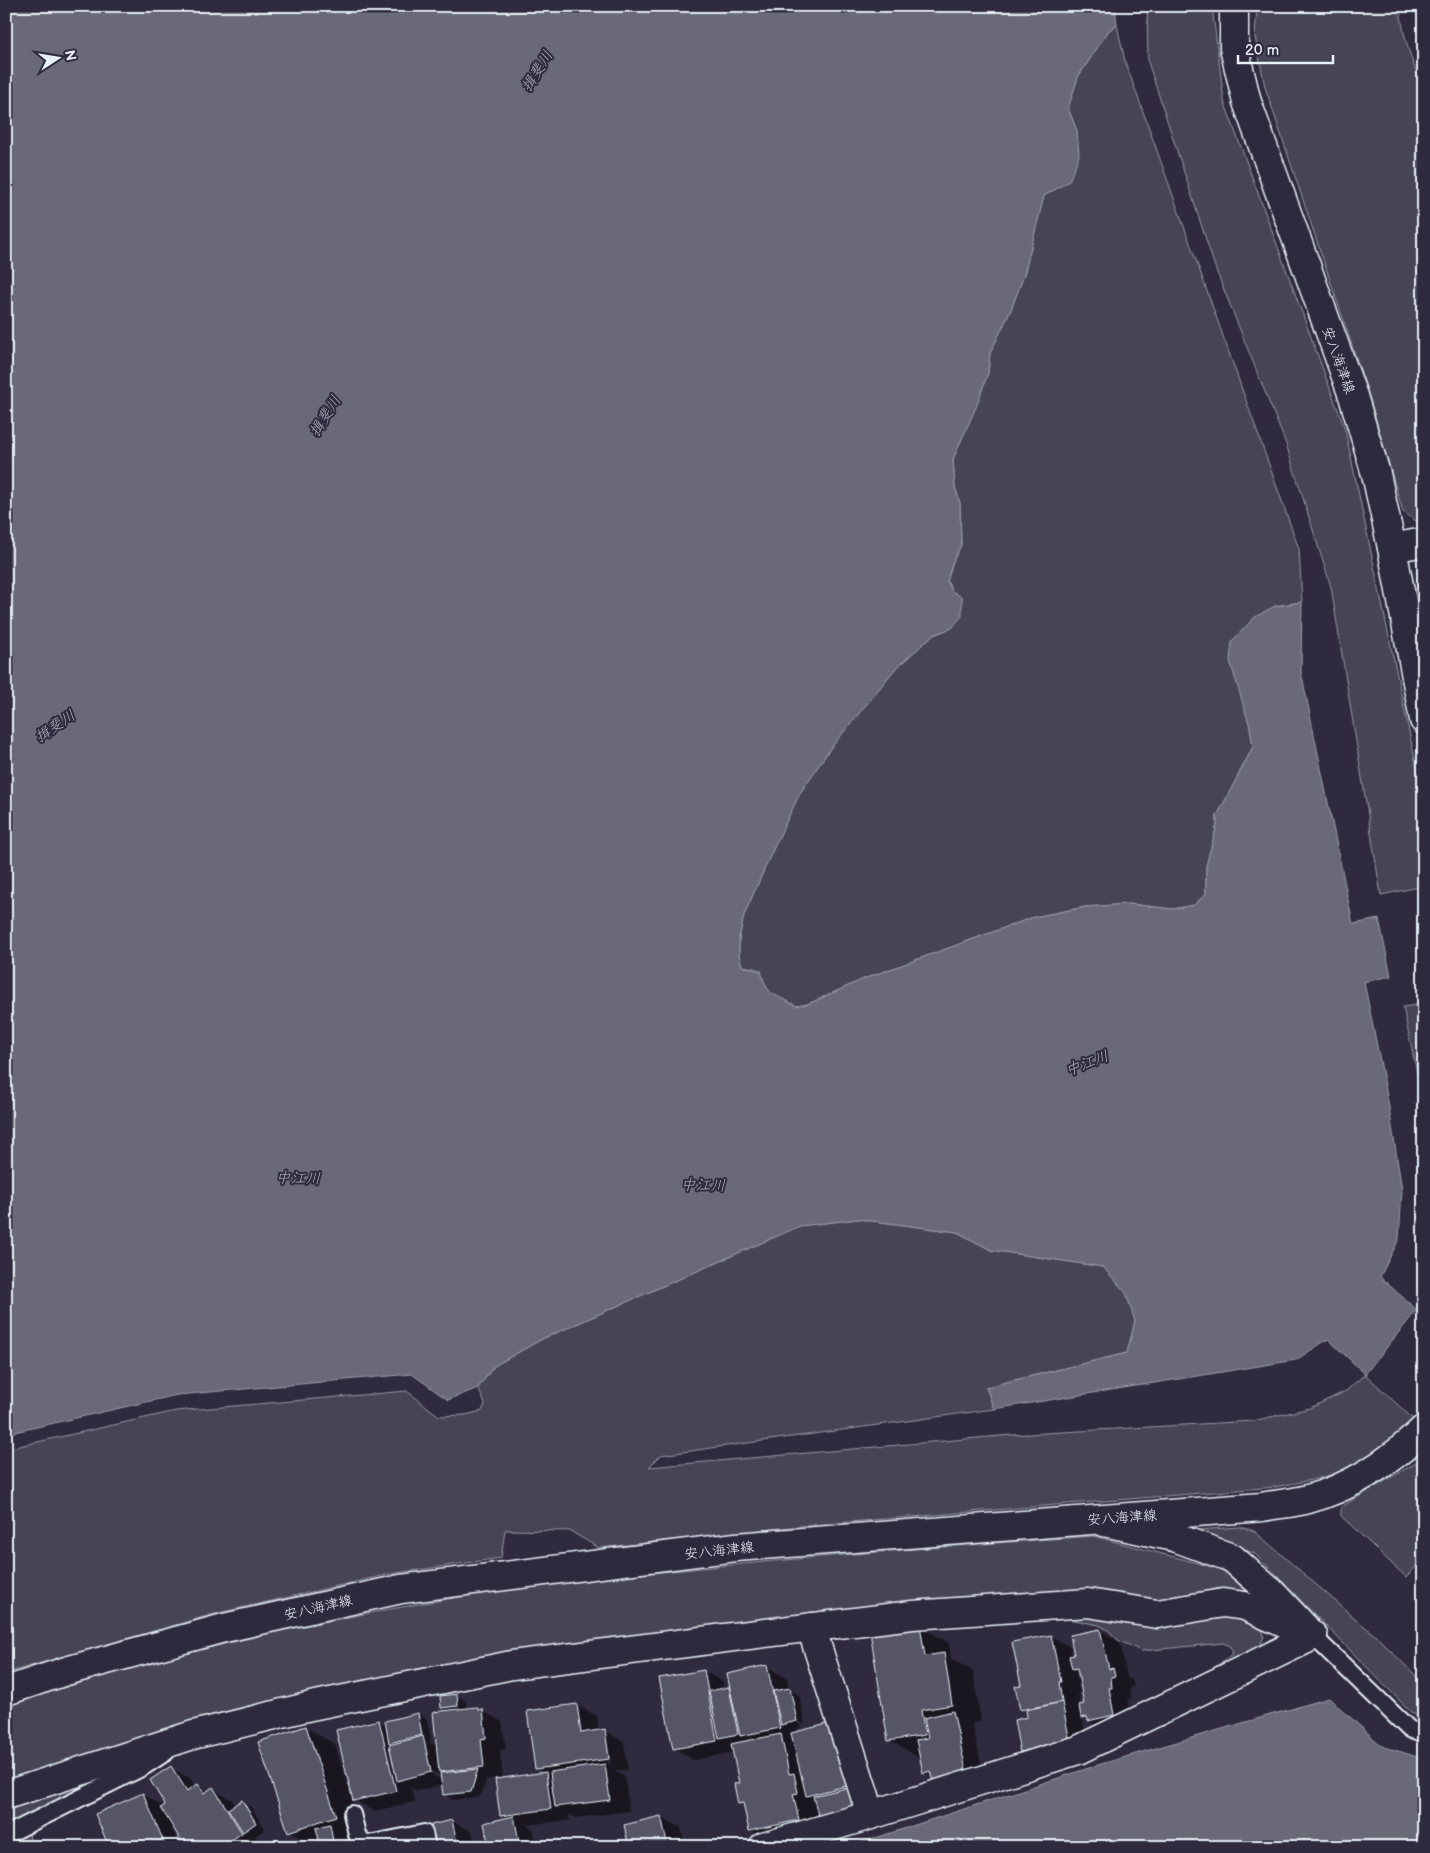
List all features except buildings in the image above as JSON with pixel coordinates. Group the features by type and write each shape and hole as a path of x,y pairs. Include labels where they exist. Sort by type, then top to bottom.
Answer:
{"street":[{"name":"安八海津線","path":"1234,6 1234,48 1247,102 1352,396 1376,474 1392,548 1424,720"},
{"path":"1392,548 1424,542"},
{"name":"安八海津線","path":"6,1691 66,1671 224,1628 401,1589 736,1547 1262,1507 1308,1499 1348,1485 1384,1463 1424,1430"},
{"path":"1091,1520 1174,1537 1232,1558 1272,1593 1313,1636"},
{"path":"6,1795 193,1735 311,1706 512,1665 811,1627 912,1615 1088,1603 1157,1614 1223,1602 1244,1606 1313,1636"},
{"path":"811,1627 871,1815"},
{"path":"763,1847 1078,1750 1313,1636"}],"lane":[{"path":"1313,1636 1409,1729 1424,1735"},
{"path":"6,1835 143,1767 193,1735"},
{"path":"352,1814 358,1838 368,1844 424,1833 427,1847"}],"shaded area":[{"path":"1147,6 1214,6 1213,14 1224,101 1345,429 1424,802 1424,886 1381,895 1331,587 1286,444 1216,270 1148,62"},
{"path":"1257,6 1400,6 1406,39 1424,92 1424,523 1419,523 1403,512 1368,393 1265,87 1255,37"},
{"path":"1117,25 1125,61 1299,549 1302,602 1275,606 1250,727 1253,747 1217,816 1217,825 1206,866 1206,894 1194,905 1173,909 1129,904 1085,907 1034,917 866,978 808,1004 796,1006 769,991 761,971 742,966 739,955 739,939 744,915 800,793 829,750 895,669 933,635 952,628 952,591 947,581 953,561 961,545 960,503 955,487 953,459 988,373 990,353 1010,312 1024,275 1044,196 1069,181 1077,131 1068,108 1078,77 1109,30"},
{"path":"1424,1004 1424,1106 1403,1007"},
{"path":"858,1219 957,1232 991,1250 1103,1267 1127,1293 1135,1321 1127,1353 986,1387 994,1409 661,1455 649,1467 1011,1435 1253,1421 1310,1408 1346,1391 1365,1374 1414,1420 1375,1452 1349,1468 1322,1478 1275,1487 800,1526 599,1548 570,1531 505,1530 501,1558 390,1574 214,1614 6,1673 6,1449 176,1411 407,1391 439,1416 465,1415 482,1411 485,1404 478,1388 494,1366 542,1339 800,1226"},
{"path":"1424,1456 1424,1558 1406,1577 1341,1516 1341,1507 1414,1464"},
{"path":"1240,1527 1254,1531 1378,1638 1424,1684 1424,1720 1412,1713 1255,1554 1197,1530"},
{"path":"1093,1536 1217,1568 1246,1583 1267,1607 1245,1600 507,1657 6,1787 6,1706 132,1668 260,1636 389,1609 554,1583 823,1557"},
{"path":"1220,1613 1242,1616 1262,1627 1264,1637 1259,1647 1201,1678 1233,1653 1230,1646 1223,1643 1141,1651 1118,1640 1108,1630 1099,1625 1059,1617"},
{"path":"131,1765 6,1826 6,1805"},
{"path":"29,1833 31,1847 6,1847 6,1843"}],"water":[{"path":"6,6 1115,6 1117,25 1109,30 1078,77 1068,108 1077,131 1079,156 1069,181 1044,196 1024,275 1010,312 990,353 988,373 977,405 953,459 955,487 960,503 961,545 953,561 947,581 952,591 962,597 962,616 952,628 933,635 895,669 829,750 800,793 744,915 739,939 739,955 742,966 761,971 769,991 796,1006 808,1004 866,978 1034,917 1085,907 1129,904 1173,909 1194,905 1206,894 1206,866 1217,825 1217,816 1253,747 1250,727 1230,661 1232,641 1255,617 1275,606 1302,602 1301,671 1353,924 1379,919 1391,976 1364,982 1387,1095 1402,1190 1399,1239 1380,1277 1417,1310 1365,1374 1328,1339 1296,1360 994,1409 986,1387 1127,1353 1135,1321 1126,1293 1103,1267 991,1250 957,1232 858,1219 800,1226 542,1339 494,1366 478,1388 448,1400 412,1374 177,1395 6,1434"},
{"path":"1329,1698 1382,1746 1424,1759 1424,1847 848,1847 1101,1764"}],"water label":[{"name":"揖斐川","path":"537,71"},
{"name":"揖斐川","path":"325,416"},
{"name":"揖斐川","path":"55,726"},
{"name":"中江川","path":"1087,1063"},
{"name":"中江川","path":"298,1178"},
{"name":"中江川","path":"703,1185"}]}
